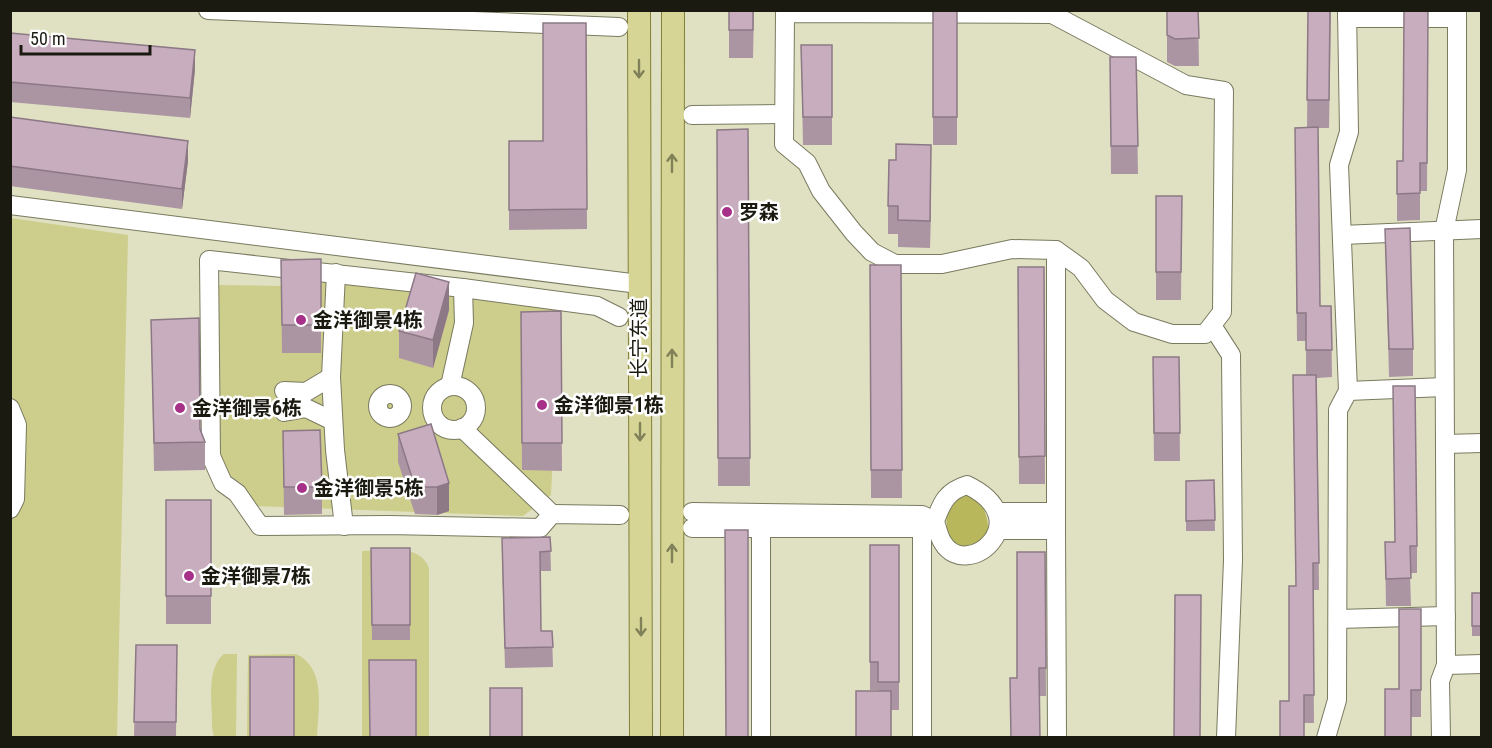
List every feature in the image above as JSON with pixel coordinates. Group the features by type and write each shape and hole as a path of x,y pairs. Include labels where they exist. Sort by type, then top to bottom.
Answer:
{"main road":[{"name":"长宁东道","path":"639,10 641,738"},
{"name":"长宁东道","path":"672,738 673,10"}],"street":[{"path":"208,10 619,27"},
{"path":"785,13 1052,14 1186,85 1224,91 1222,312 1213,327 1205,334 1172,334 1134,322 1104,300 1081,268 1056,250 1012,249 942,264 895,264 872,252 854,233 821,190 807,163 784,144 785,13"},
{"path":"1326,738 1337,700 1338,410 1348,391 1340,165 1349,132 1347,14 1457,14 1457,170 1444,231 1446,665 1440,681 1441,738"},
{"path":"692,115 784,114"},
{"path":"10,205 639,284"},
{"path":"1342,235 1482,230"},
{"path":"1056,250 1057,738"},
{"path":"552,514 540,528 260,526 237,493 223,483 211,456 209,260 463,288 597,306 619,317"},
{"path":"336,273 332,377 333,422 344,526"},
{"path":"450,386 464,323 463,288"},
{"path":"1213,327 1231,356 1233,560 1226,738"},
{"path":"284,391 306,392 332,377"},
{"path":"450,386 464,388 474,398 476,412 473,419 462,428 455,429 442,425 434,414 433,407 438,393 450,386"},
{"path":"1348,391 1444,387"},
{"path":"402,405 433,407"},
{"path":"10,408 17,425 15,499 10,509"},
{"path":"284,412 306,408 333,422"},
{"path":"462,428 552,514 620,515"},
{"path":"1445,444 1482,443"},
{"path":"922,738 928,524 942,500 954,489 967,485 985,494 998,512 998,530 986,548 972,556 956,555 944,544 928,524 922,515 692,520 760,528 928,524"},
{"path":"998,512 1056,521"},
{"path":"998,530 1056,521"},
{"path":"760,528 760,738"},
{"path":"1338,619 1446,615"},
{"path":"1446,665 1482,664"}],"green space":[{"path":"11,218 128,235 117,737 11,738"},
{"path":"283,273 560,308 551,495 523,516 255,506 242,484 227,473 218,457 214,285 282,286"},
{"path":"401,550 410,552 419,555 429,569 429,737 362,738 362,551"},
{"path":"224,654 237,654 236,737 214,737 212,728 212,678 218,661"},
{"path":"296,654 306,661 317,679 319,702 317,737 247,738 248,655"}],"shaded area":[{"path":"974,492 986,514 988,530 986,537 975,550 953,547 948,534 947,522 952,497"}],"building":[{"path":"729,10 753,10 753,30 729,30"},
{"path":"933,10 957,10 957,117 933,117"},
{"path":"1167,10 1198,10 1199,38 1175,39 1167,35"},
{"path":"1308,10 1330,10 1329,100 1307,100"},
{"path":"1404,10 1428,11 1427,163 1420,163 1420,193 1397,194 1397,161 1403,161"},
{"path":"543,23 586,23 587,209 509,210 509,141 543,141"},
{"path":"10,33 195,50 190,98 10,82"},
{"path":"801,45 832,45 832,117 803,117"},
{"path":"1110,57 1136,57 1138,146 1111,146"},
{"path":"10,117 188,141 182,189 10,166"},
{"path":"1318,127 1320,306 1331,306 1332,350 1306,350 1306,313 1297,313 1295,128"},
{"path":"748,129 750,458 718,458 717,130"},
{"path":"896,144 931,145 930,221 898,220 898,206 888,206 889,160 896,160"},
{"path":"1156,196 1182,196 1181,272 1156,272"},
{"path":"1410,228 1413,349 1389,349 1385,229"},
{"path":"321,259 321,325 282,325 281,260"},
{"path":"870,265 901,265 902,470 871,470"},
{"path":"1018,267 1044,267 1045,456 1019,457"},
{"path":"416,273 449,282 433,340 399,331"},
{"name":"金洋御景1栋","path":"561,311 562,443 522,443 521,312"},
{"name":"金洋御景6栋","path":"199,318 200,429 205,442 154,443 151,320"},
{"path":"1153,357 1179,357 1180,433 1154,433"},
{"path":"1293,375 1316,375 1319,563 1313,563 1314,695 1304,695 1304,738 1280,738 1280,701 1289,701 1289,586 1296,586"},
{"path":"1393,386 1415,386 1417,546 1410,546 1411,578 1386,579 1385,542 1395,542"},
{"path":"431,424 449,483 437,487 415,487 398,434"},
{"path":"320,430 322,487 284,487 283,431"},
{"path":"1214,480 1215,520 1186,521 1186,481"},
{"name":"金洋御景7栋","path":"166,500 211,500 211,596 166,596"},
{"path":"725,530 748,530 748,738 726,738"},
{"path":"550,537 551,551 540,552 541,631 552,631 553,647 505,648 502,538"},
{"path":"870,545 899,545 899,682 878,682 878,662 870,662"},
{"path":"371,548 410,548 410,625 372,625"},
{"path":"1017,552 1045,552 1046,668 1039,668 1040,738 1011,738 1010,678 1017,678"},
{"path":"1472,593 1482,593 1482,626 1472,626"},
{"path":"1175,595 1201,595 1200,738 1174,738"},
{"path":"1399,609 1421,609 1421,690 1411,690 1411,738 1385,738 1385,689 1399,689"},
{"path":"136,645 177,645 176,722 134,722"},
{"path":"250,657 294,657 294,738 250,738"},
{"path":"369,660 416,660 416,738 370,738"},
{"path":"490,688 522,688 522,738 490,738"},
{"path":"856,691 891,691 891,738 856,738"}],"place":[{"name":"罗森","path":"727,212"},
{"name":"金洋御景4栋","path":"301,320"},
{"name":"金洋御景1栋","path":"542,405"},
{"name":"金洋御景6栋","path":"180,408"},
{"name":"金洋御景5栋","path":"302,488"},
{"name":"金洋御景7栋","path":"189,576"}]}
